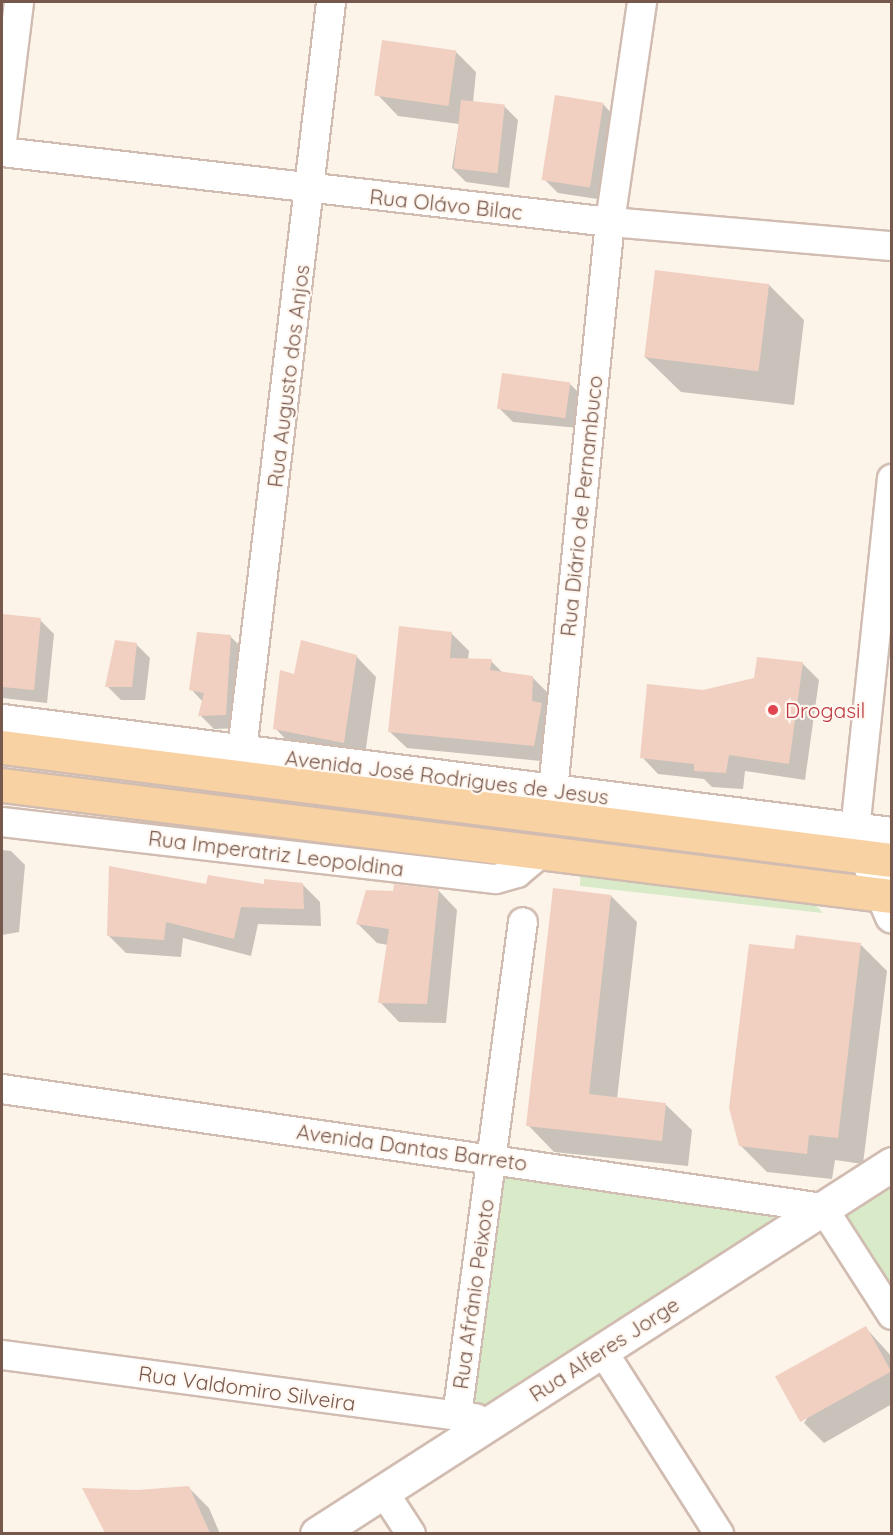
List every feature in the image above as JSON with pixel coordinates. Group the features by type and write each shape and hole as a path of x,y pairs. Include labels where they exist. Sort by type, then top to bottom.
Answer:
{"main road":[{"name":"Avenida José Rodrigues de Jesus","path":"2,747 871,849"},
{"path":"2,785 542,852 887,902"}],"street":[{"path":"2,141 19,2"},
{"name":"Rua Augusto dos Anjos","path":"242,750 331,2"},
{"name":"Rua Diário de Pernambuco","path":"553,790 610,222 642,2"},
{"name":"Rua Olávo Bilac","path":"2,152 310,190 610,222 891,246"},
{"path":"887,902 871,849 891,479"},
{"name":"Avenida José Rodrigues de Jesus","path":"2,721 553,790 871,849 891,834"},
{"name":"Rua Imperatriz Leopoldina","path":"2,822 496,879 517,873 542,852"},
{"name":"Rua Afrânio Peixoto","path":"457,1416 523,922"},
{"name":"Avenida Dantas Barreto","path":"2,1089 491,1158 823,1208"},
{"name":"Rua Alferes Jorge","path":"317,1533 891,1164"},
{"path":"823,1208 891,1315"},
{"path":"602,1350 719,1533"},
{"name":"Rua Valdomiro Silveira","path":"2,1355 493,1420"},
{"path":"383,1491 411,1533"}],"green space":[{"path":"581,865 806,894 823,913 580,886"},
{"path":"500,1169 781,1212 785,1220 494,1409 467,1407"},
{"path":"891,1171 891,1292 834,1208"}],"building":[{"path":"382,40 456,50 448,106 374,95"},
{"path":"555,95 603,103 590,188 542,180"},
{"path":"461,100 505,105 498,173 454,169"},
{"path":"655,270 769,284 758,371 644,357"},
{"path":"502,373 570,383 565,418 497,409"},
{"path":"2,614 41,618 34,690 2,687"},
{"path":"399,626 452,632 450,658 492,659 490,670 533,676 532,701 542,703 534,746 388,732"},
{"path":"197,632 231,635 226,715 198,716 204,693 189,690"},
{"path":"115,640 137,643 132,687 105,687"},
{"path":"301,640 357,655 344,743 273,729 280,670 294,674"},
{"path":"757,657 803,662 789,764 729,755 726,773 694,771 694,764 640,758 647,684 703,690 754,678"},
{"path":"109,866 206,884 208,875 264,884 264,879 303,883 304,909 241,907 234,939 166,922 164,940 107,936"},
{"path":"394,884 439,889 427,1004 378,1003 389,929 356,924 366,890 393,891"},
{"path":"553,888 611,895 589,1094 666,1103 662,1141 526,1126"},
{"path":"796,935 861,943 838,1138 809,1135 807,1154 739,1146 729,1108 749,944 794,949"},
{"path":"866,1326 891,1371 800,1422 775,1376"},
{"path":"189,1486 210,1533 105,1533 82,1488 137,1490"}],"place":[{"name":"Drogasil","path":"773,710"}]}
